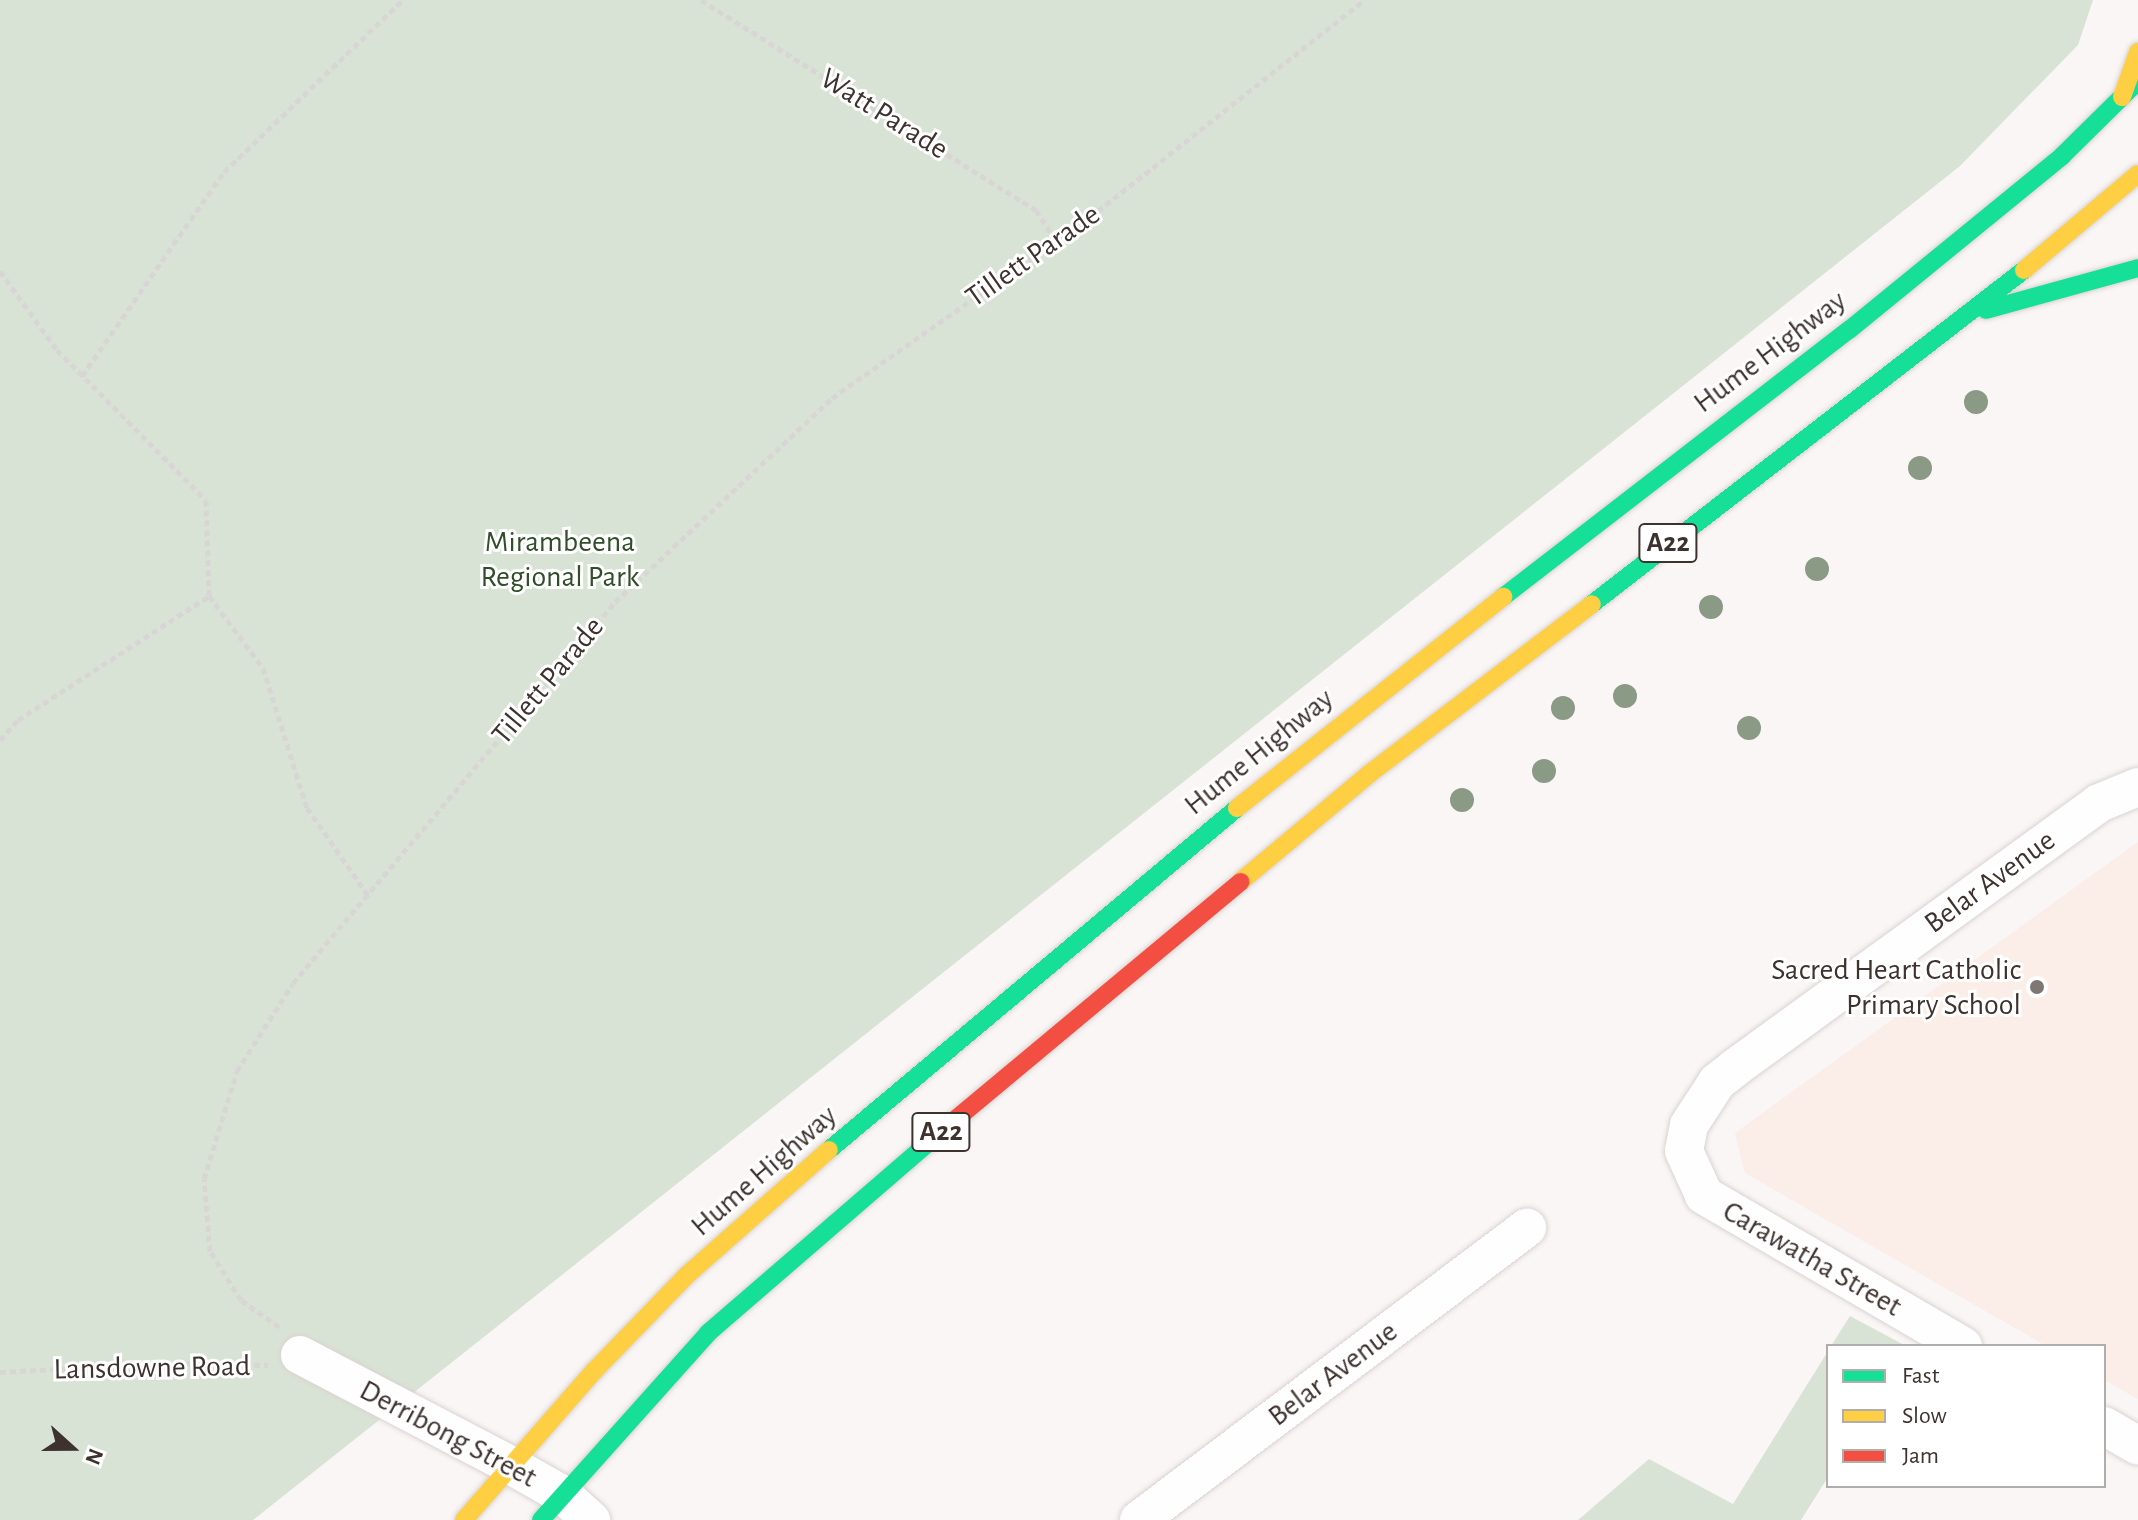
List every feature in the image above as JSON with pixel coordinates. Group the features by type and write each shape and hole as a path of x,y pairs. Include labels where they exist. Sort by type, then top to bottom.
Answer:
{"main road":[{"path":"2122,97 2138,52"},
{"name":"Hume Highway","path":"464,1520 687,1275 918,1072 1333,728 1849,330 2062,156 2138,81"},
{"name":"A22","path":"552,1508 708,1333 1255,867 1394,755 1970,315 2138,174"},
{"path":"1970,315 2138,268"}],"street":[{"name":"Belar Avenue","path":"1684,1151 1701,1104 1736,1067 2099,803 2138,787"},
{"name":"Carawatha Street","path":"1684,1151 1704,1195 1960,1344"},
{"name":"Belar Avenue","path":"1139,1520 1527,1228"},
{"name":"Derribong Street","path":"300,1355 512,1466 552,1508 591,1520"},
{"path":"2106,1427 2138,1446"}],"path":[{"path":"82,376 224,172 403,0"},
{"name":"Watt Parade","path":"701,0 1036,210 1056,241"},
{"name":"Tillett Parade","path":"300,1355 295,1338 241,1300 210,1251 204,1179 237,1071 293,983 615,602 832,398 1056,241 1364,0"},
{"path":"0,271 82,376 206,500 209,596 263,668 307,808 368,895"},
{"path":"0,740 18,720 209,596"},
{"name":"Lansdowne Road","path":"0,1372 164,1363 290,1365 300,1355"}],"shaded area":[{"name":"Sacred Heart Catholic Primary School","path":"2138,842 2138,1399 2106,1381 2106,1344 2043,1344 1745,1173 1735,1133"}],"green space":[{"name":"Mirambeena Regional Park","path":"0,0 2093,0 2078,45 1960,166 253,1520 0,1520"},
{"path":"1850,1316 1902,1344 1832,1344"},
{"path":"1826,1354 1826,1480 1801,1520 1578,1520 1649,1459 1733,1504"}],"traffic: fast":[{"path":"1503,597 1849,330 2062,156 2138,81"},
{"path":"1986,310 2138,268"},
{"path":"1592,604 2024,270"},
{"path":"829,1150 1237,808"},
{"path":"541,1520 708,1333 944,1129"}],"traffic: slow":[{"path":"2122,97 2138,52"},
{"path":"2024,270 2138,174"},
{"path":"1237,808 1503,597"},
{"path":"1240,882 1369,774 1592,604"},
{"path":"464,1520 595,1370 687,1275 829,1150"}],"traffic: jam":[{"path":"944,1129 1240,882"}],"place":[{"name":"Sacred Heart Catholic Primary School","path":"2037,987"}]}
